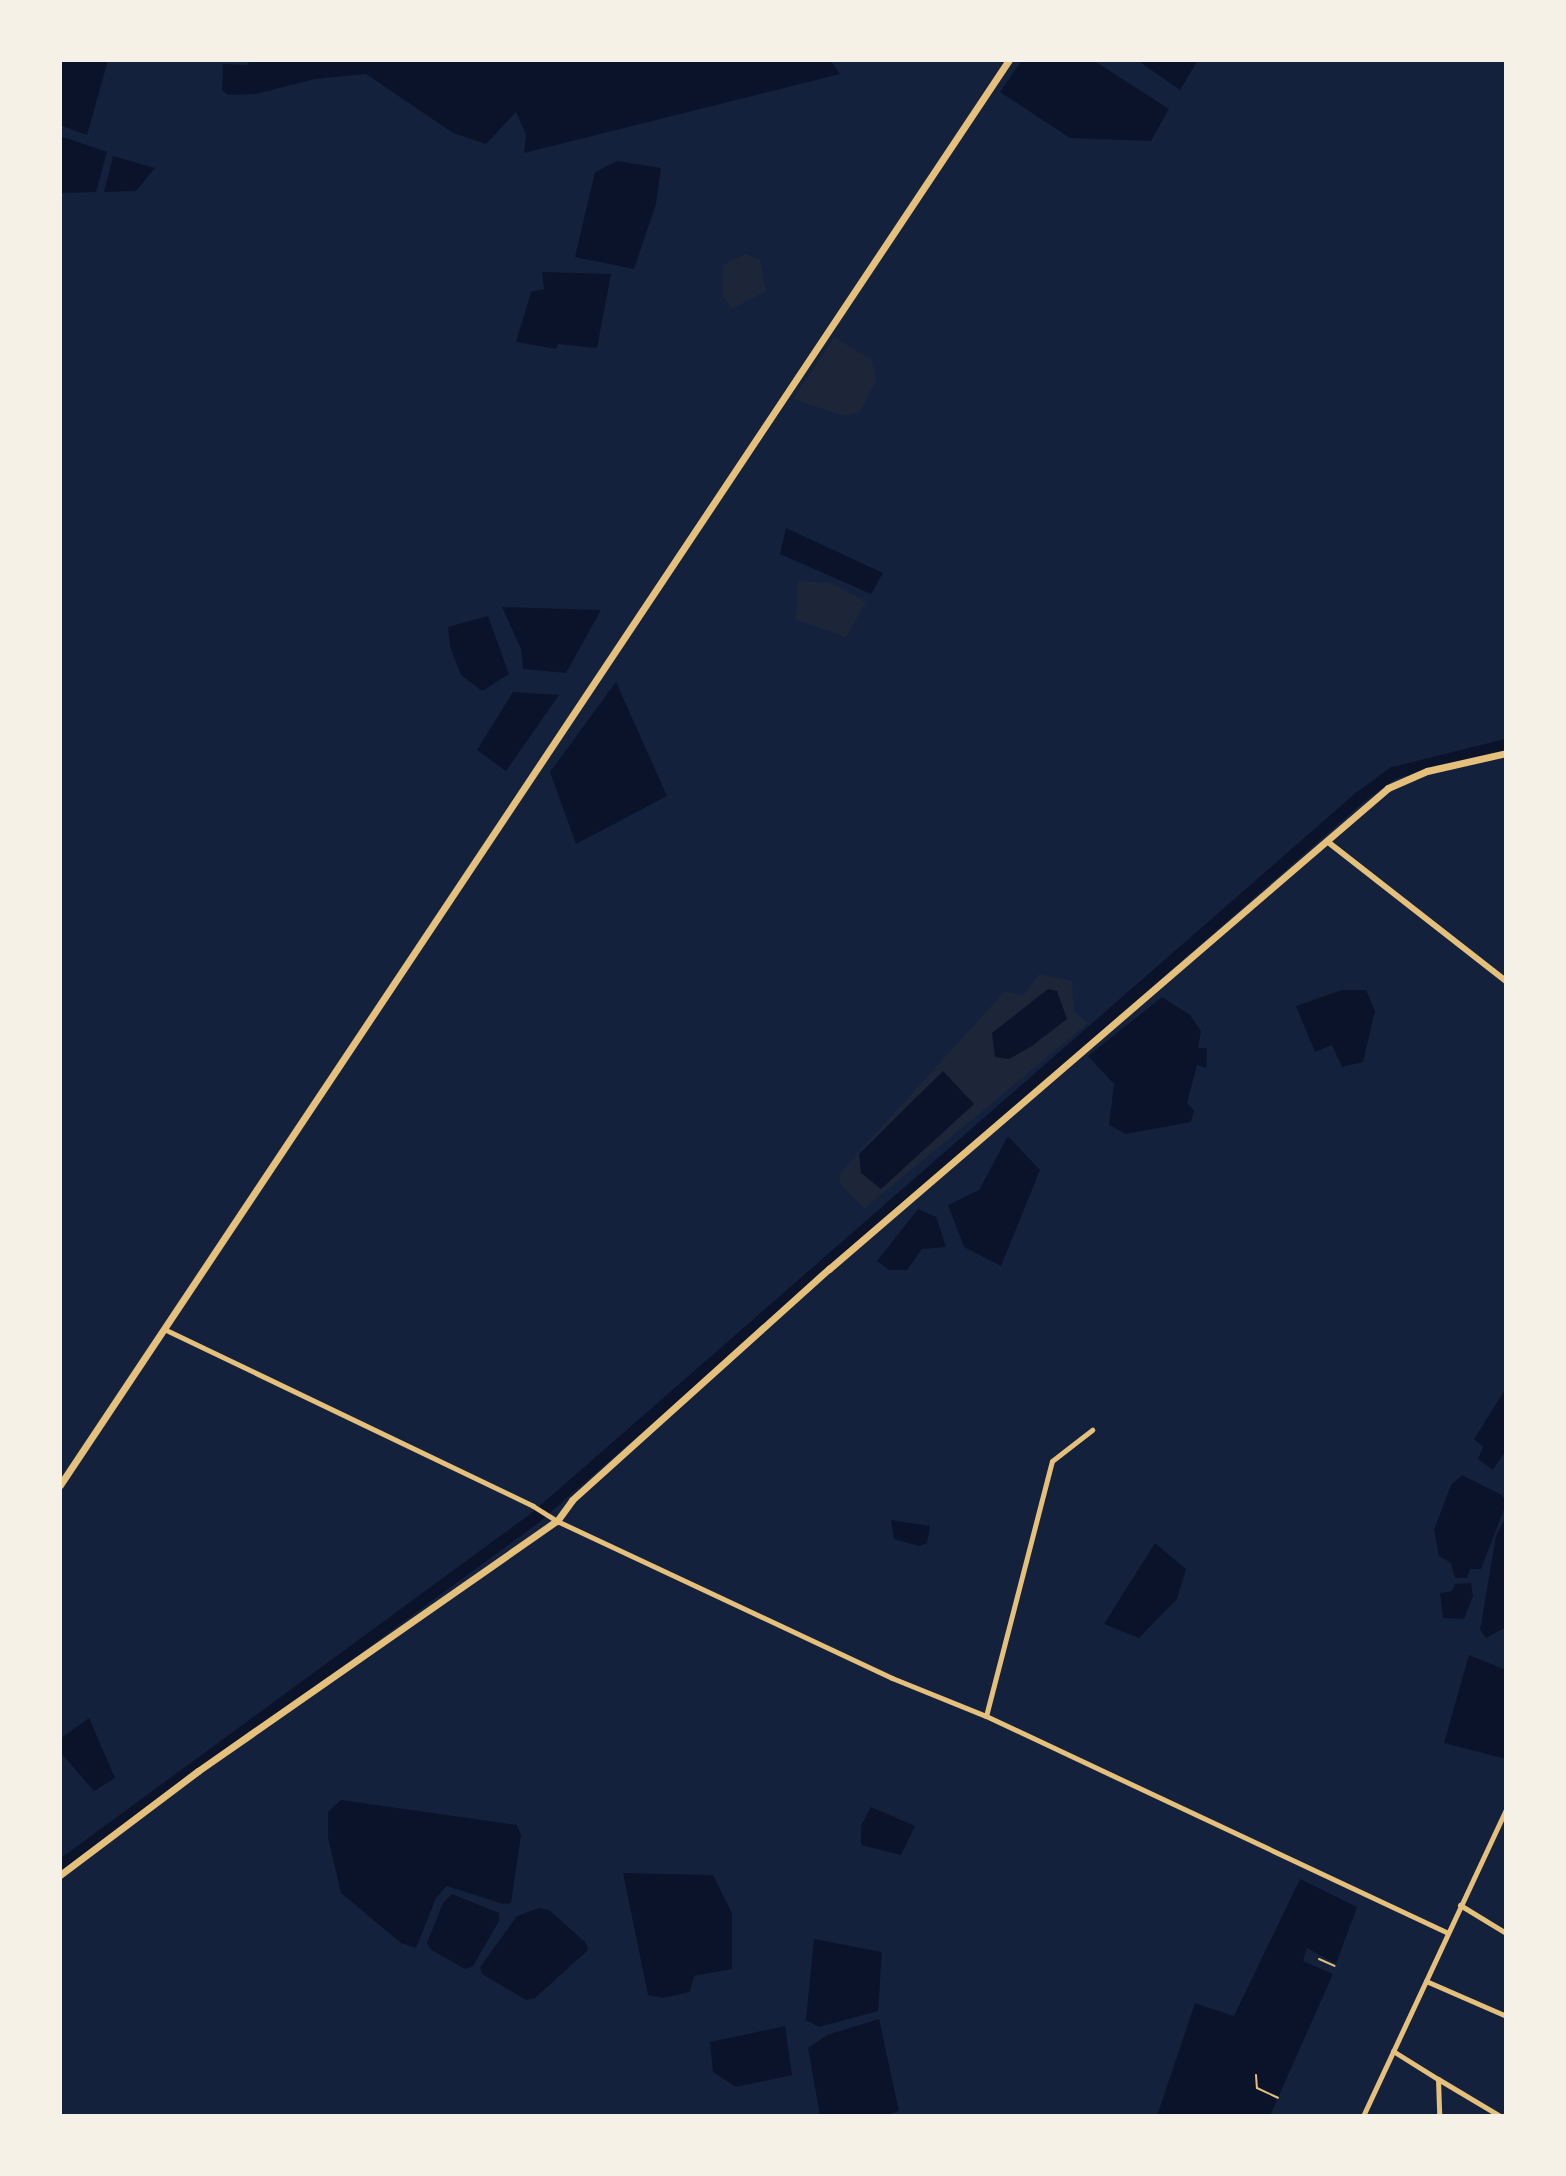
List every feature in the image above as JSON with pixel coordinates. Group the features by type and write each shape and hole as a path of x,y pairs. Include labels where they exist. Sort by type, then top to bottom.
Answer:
{"main road":[{"path":"60,1485 1009,60"},
{"path":"60,1875 198,1771 556,1521 572,1500 829,1269 1388,788 1427,771 1506,753"}],"street":[{"path":"1328,842 1506,981"},
{"path":"164,1329 533,1506 556,1521 892,1678 986,1716 1448,1933"},
{"path":"986,1716 1052,1461 1092,1430"},
{"path":"1363,2116 1506,1809"},
{"path":"1460,1905 1506,1933"},
{"path":"1426,1981 1506,2016"},
{"path":"1393,2051 1500,2116"},
{"path":"1438,2079 1439,2116"}],"path":[{"path":"1319,1959 1335,1966"},
{"path":"1256,2075 1257,2088 1278,2098"}],"shaded area":[{"path":"60,60 108,60 87,135 60,125"},
{"path":"249,60 830,60 840,74 524,153 526,135 516,112 486,144 453,133 366,74 315,79 256,94 228,95 222,90 223,64 248,65"},
{"path":"1022,60 1093,60 1169,109 1151,141 1070,138 1000,92"},
{"path":"1137,60 1198,60 1180,90"},
{"path":"60,136 107,152 96,192 60,193"},
{"path":"113,156 155,168 136,191 104,192"},
{"path":"617,161 661,168 656,204 634,269 575,257 595,172"},
{"path":"745,254 760,260 766,291 732,309 722,294 723,265"},
{"path":"542,272 611,274 597,348 558,344 556,349 516,342 531,292 544,289"},
{"path":"834,337 872,360 876,381 860,412 844,416 793,399"},
{"path":"786,528 883,573 871,594 780,554"},
{"path":"798,581 832,583 866,602 846,637 796,620"},
{"path":"502,607 601,610 566,673 523,669 521,649"},
{"path":"488,616 509,674 482,691 461,675 450,647 448,627"},
{"path":"616,682 667,796 576,844 550,772"},
{"path":"513,692 559,695 506,771 477,750"},
{"path":"1039,974 1072,981 1074,1012 1088,1023 864,1209 840,1183 840,1173 1005,991 1023,996"},
{"path":"1048,989 1057,991 1067,1019 1009,1059 995,1057 992,1033"},
{"path":"1342,990 1366,990 1375,1011 1363,1062 1342,1067 1332,1045 1315,1052 1296,1006"},
{"path":"1162,997 1190,1015 1201,1031 1198,1048 1207,1048 1206,1068 1197,1065 1187,1103 1194,1110 1191,1122 1126,1134 1109,1125 1114,1084 1088,1056"},
{"path":"943,1071 974,1104 881,1189 861,1173 859,1154"},
{"path":"1008,1136 1040,1170 1001,1266 964,1247 948,1205 979,1190"},
{"path":"918,1209 936,1217 946,1247 922,1249 907,1270 889,1270 877,1261"},
{"path":"1506,1388 1506,1450 1493,1470 1478,1459 1483,1447 1474,1439"},
{"path":"1462,1475 1502,1495 1506,1504 1481,1569 1470,1569 1467,1578 1455,1578 1451,1563 1439,1556 1434,1530 1451,1485"},
{"path":"1506,1517 1506,1627 1486,1638 1480,1630 1496,1536"},
{"path":"891,1520 930,1526 927,1543 919,1546 894,1539"},
{"path":"1155,1543 1186,1569 1177,1599 1139,1638 1104,1624"},
{"path":"1471,1583 1473,1596 1464,1619 1443,1618 1440,1593 1452,1591 1455,1584"},
{"path":"1469,1655 1506,1670 1506,1759 1444,1743"},
{"path":"89,1718 115,1778 94,1791 60,1752 60,1739"},
{"path":"341,1800 517,1825 521,1835 511,1903 503,1904 447,1886 436,1898 416,1948 401,1943 341,1893 328,1838 328,1812"},
{"path":"871,1807 915,1826 901,1855 861,1845 861,1826"},
{"path":"623,1873 713,1875 732,1913 732,1969 694,1976 690,1992 663,1998 648,1995"},
{"path":"1300,1879 1357,1907 1336,1964 1307,1948 1303,1961 1333,1974 1270,2116 1157,2116 1195,2003 1234,2016"},
{"path":"452,1894 499,1913 499,1921 473,1966 465,1969 430,1949 427,1943 443,1903"},
{"path":"539,1908 549,1910 586,1943 588,1950 535,1998 526,2000 482,1974 480,1967 517,1916"},
{"path":"814,1939 882,1952 878,2011 819,2027 806,2020"},
{"path":"879,2019 899,2111 884,2116 820,2116 808,2048 827,2035"},
{"path":"785,2026 792,2075 736,2087 713,2072 710,2042"}],"waterway":[{"path":"60,1866 535,1518 1359,798 1393,773 1506,745"}]}
